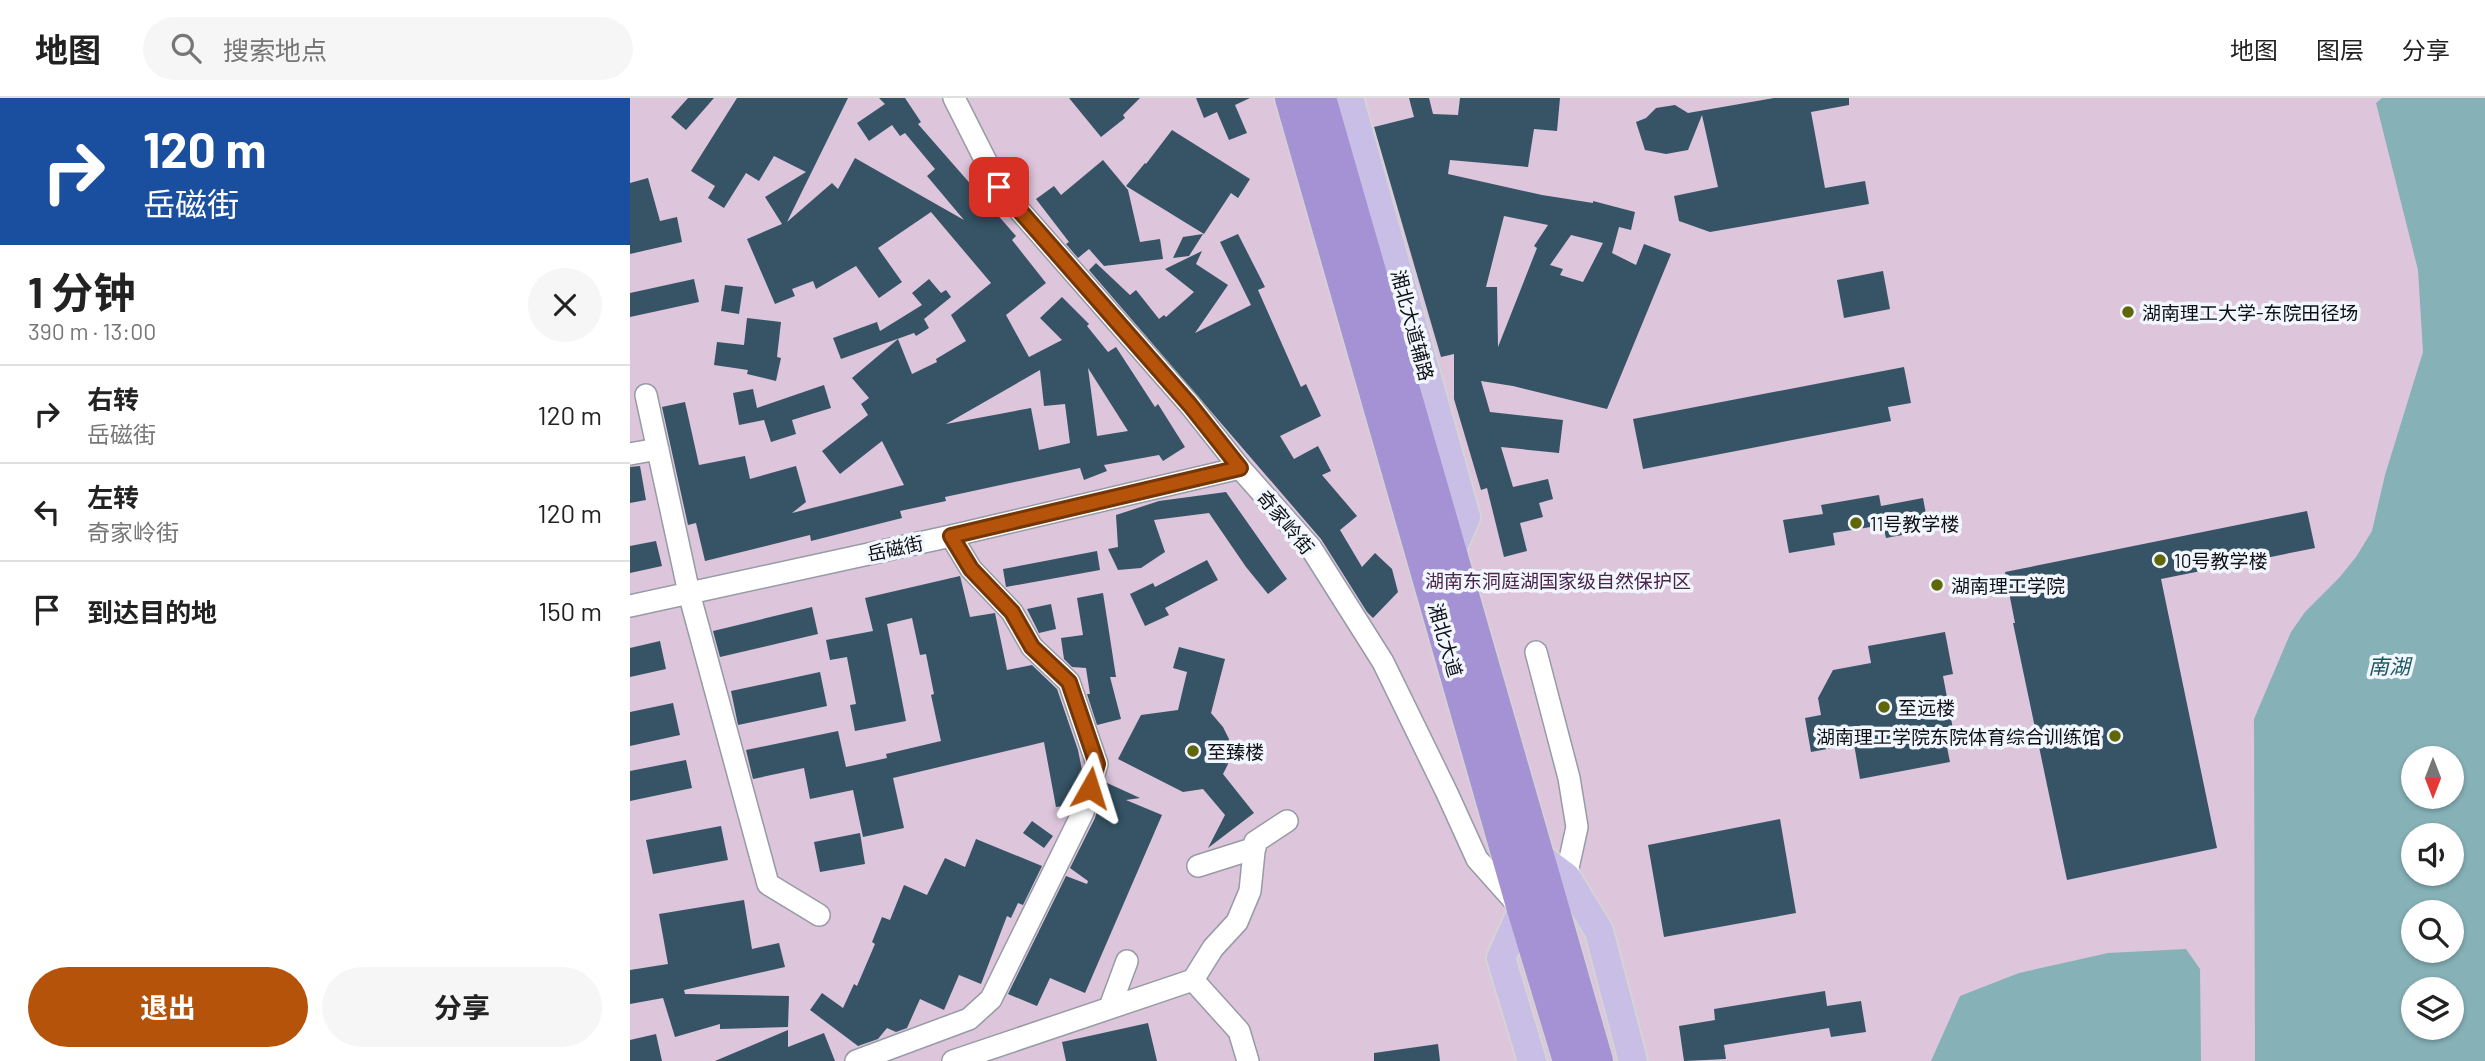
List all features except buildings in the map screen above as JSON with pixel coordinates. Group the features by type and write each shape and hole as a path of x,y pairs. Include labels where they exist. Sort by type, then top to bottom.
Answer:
{"highway":[{"name":"湘北大道","path":"1291,98 1569,1061"},
{"name":"湘北大道","path":"1320,98 1597,1061"}],"main road":[{"name":"湘北大道辅路","path":"1349,98 1466,517 1451,551"},
{"path":"1538,856 1566,877 1599,931 1633,1061"},
{"path":"1560,933 1566,877"},
{"path":"1523,909 1501,958 1532,1061"}],"street":[{"name":"奇家岭街","path":"954,98 999,187 1311,548 1393,682 1477,859 1523,909"},
{"path":"646,395 689,593 768,884 819,915"},
{"path":"630,454 658,449"},
{"name":"岳磁街","path":"630,606 951,536 1240,468"},
{"path":"856,1061 969,1019 990,999 1083,812 1097,764 1069,682 1032,647 1012,612 971,569 951,536"},
{"path":"1536,652 1569,778 1577,827 1566,877"},
{"path":"953,1061 1193,980 1213,948 1237,922 1250,891 1255,842 1287,821"},
{"path":"1198,866 1255,848"},
{"path":"1110,1007 1127,961"},
{"path":"1193,980 1239,1031 1248,1061"}],"green space":[{"name":"湖南东洞庭湖国家级自然保护区","path":"630,98 2485,98 2485,1061 630,1061"}],"water":[{"name":"南湖","path":"2382,98 2485,98 2485,1061 2255,1061 2254,719 2291,632 2305,612 2356,557 2372,531 2385,475 2423,352 2418,270 2376,103"},
{"path":"2186,949 2200,969 2201,1061 1931,1061 1960,996 2019,973 2108,953"}],"place":[{"name":"湖南理工大学-东院田径场","path":"2128,312"},
{"name":"11号教学楼","path":"1856,523"},
{"name":"10号教学楼","path":"2160,560"},
{"name":"湖南理工学院","path":"1937,585"},
{"name":"至远楼","path":"1884,707"},
{"name":"湖南理工学院东院体育综合训练馆","path":"2115,736"},
{"name":"至臻楼","path":"1193,751"}],"route":[{"path":"999,187 1190,405 1240,468 951,536 971,569 1012,612 1032,647 1069,682 1097,764 1090,788"}]}
